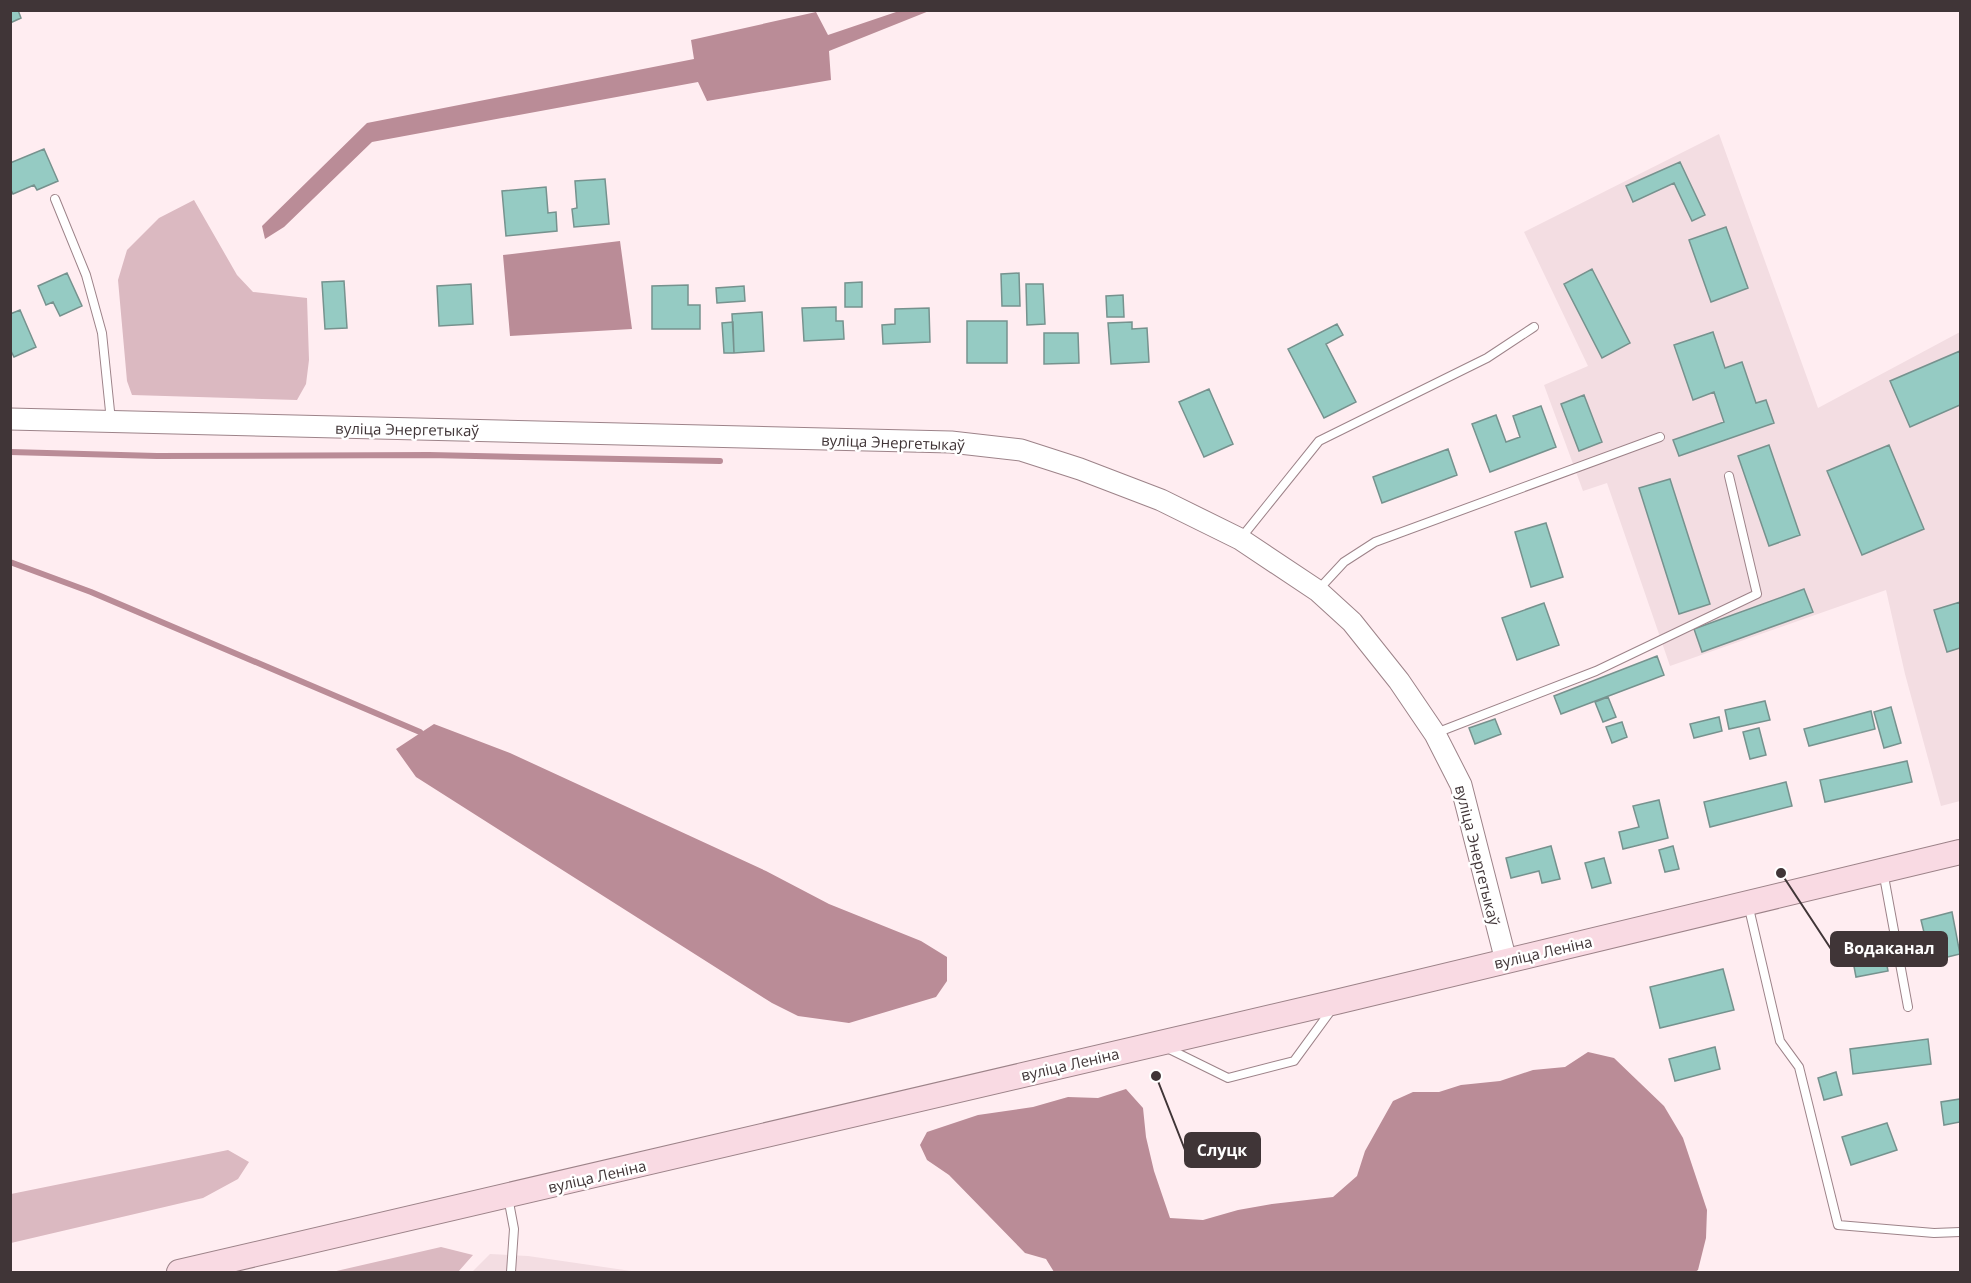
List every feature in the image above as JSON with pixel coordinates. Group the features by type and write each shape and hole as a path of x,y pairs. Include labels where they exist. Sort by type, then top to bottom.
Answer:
{"main road":[{"name":"вуліца Леніна","path":"179,1272 231,1266 508,1197 1960,852"}],"street":[{"name":"вуліца Энергетыкаў","path":"10,419 951,442 1021,450 1080,469 1161,500 1240,539 1318,591 1358,630 1399,681 1435,734 1461,785 1506,961"}],"lane":[{"path":"55,199 86,274 102,333 111,422"},
{"path":"1240,539 1319,441 1487,358 1534,327"},
{"path":"1318,591 1344,562 1375,542 1660,437"},
{"path":"1435,734 1596,671 1757,594 1729,476"},
{"path":"1883,871 1908,1007"},
{"path":"1748,904 1780,1041 1799,1067 1838,1225 1934,1233 1960,1232"},
{"path":"1158,1044 1228,1078 1294,1061 1336,1002"},
{"path":"508,1197 514,1229 511,1272"}],"shaded area":[{"path":"899,11 929,11 829,51 831,80 707,101 698,82 372,142 284,227 265,239 262,226 367,123 694,59 691,40 816,12 828,35"},
{"path":"1719,134 1818,408 1960,332 1960,801 1941,806 1905,674 1886,590 1670,666 1607,483 1583,491 1544,385 1588,366 1524,232"},
{"path":"194,200 237,275 253,292 307,298 309,360 306,384 297,400 132,395 127,381 118,280 127,250 159,218"},
{"path":"620,241 632,329 510,336 503,255"},
{"path":"434,724 510,753 766,871 829,904 921,941 947,957 947,981 936,997 849,1023 798,1016 772,1003 416,777 396,749"},
{"path":"1588,1052 1614,1058 1664,1106 1683,1138 1707,1210 1706,1238 1698,1270 1695,1272 1054,1272 1046,1259 1025,1253 949,1175 927,1160 920,1145 927,1132 978,1115 1033,1107 1068,1097 1098,1098 1126,1089 1143,1108 1146,1137 1154,1171 1170,1218 1203,1220 1238,1210 1333,1197 1357,1176 1365,1151 1393,1101 1413,1092 1439,1092 1461,1085 1500,1081 1533,1070 1565,1067"},
{"path":"228,1150 249,1162 238,1179 203,1198 11,1243 11,1194"},
{"path":"441,1247 473,1255 458,1272 332,1272"},
{"path":"490,1254 528,1256 638,1272 472,1272"}],"building":[{"path":"10,10 18,10 21,18 10,23"},
{"path":"44,149 58,181 37,190 34,185 13,194 10,188 10,163"},
{"path":"1680,162 1705,215 1692,221 1674,183 1633,202 1626,186"},
{"path":"605,179 609,224 574,227 572,209 577,208 575,181"},
{"path":"546,187 548,213 556,212 557,231 506,236 502,191"},
{"path":"1726,227 1748,288 1711,302 1689,240"},
{"path":"1592,269 1630,343 1602,358 1564,284"},
{"path":"67,273 82,306 60,316 53,302 46,305 38,286"},
{"path":"1019,273 1020,306 1002,306 1001,274"},
{"path":"344,281 347,328 325,329 322,282"},
{"path":"862,282 862,307 845,307 845,283"},
{"path":"471,284 473,324 439,326 437,286"},
{"path":"1026,284 1043,284 1045,324 1027,325"},
{"path":"688,285 688,305 700,305 700,329 652,329 652,286"},
{"path":"744,286 745,301 717,303 716,288"},
{"path":"1123,295 1124,317 1107,317 1106,296"},
{"path":"836,307 836,321 843,321 844,339 804,341 802,308"},
{"path":"929,308 930,342 883,344 882,325 895,324 895,309"},
{"path":"20,310 36,347 14,357 10,349 10,314"},
{"path":"762,312 764,351 734,353 732,314"},
{"path":"967,321 1007,321 1007,363 967,363"},
{"path":"733,322 734,353 724,353 722,323"},
{"path":"1132,322 1132,329 1147,328 1149,362 1111,364 1108,323"},
{"path":"1337,324 1343,335 1326,344 1356,402 1324,418 1288,349"},
{"path":"1713,332 1725,368 1742,362 1756,403 1766,400 1774,423 1679,456 1673,440 1724,422 1714,392 1693,400 1674,345"},
{"path":"1044,333 1078,333 1079,363 1044,364"},
{"path":"1960,351 1960,405 1910,427 1890,381"},
{"path":"1209,389 1233,444 1204,457 1179,402"},
{"path":"1584,395 1602,442 1579,451 1561,404"},
{"path":"1541,406 1556,447 1490,472 1472,424 1496,415 1506,442 1520,437 1513,416"},
{"path":"1769,445 1800,535 1769,546 1738,456"},
{"path":"1889,445 1924,529 1862,555 1827,471"},
{"path":"1448,449 1457,475 1382,503 1373,477"},
{"path":"1670,479 1710,604 1679,614 1639,488"},
{"path":"1546,523 1563,577 1531,587 1515,532"},
{"path":"1804,589 1813,612 1702,652 1694,629"},
{"path":"1960,602 1960,648 1947,652 1934,610"},
{"path":"1544,603 1559,645 1517,660 1502,618"},
{"path":"1657,656 1664,675 1561,714 1554,696"},
{"path":"1608,697 1616,717 1603,722 1595,702"},
{"path":"1765,701 1770,720 1729,729 1725,710"},
{"path":"1891,707 1901,743 1884,748 1874,712"},
{"path":"1871,711 1875,729 1809,746 1804,729"},
{"path":"1719,717 1722,731 1694,738 1690,724"},
{"path":"1495,719 1501,734 1475,744 1469,728"},
{"path":"1622,722 1627,737 1612,743 1606,727"},
{"path":"1759,728 1766,755 1750,759 1743,732"},
{"path":"1907,761 1912,782 1825,802 1820,780"},
{"path":"1786,782 1792,806 1710,827 1704,802"},
{"path":"1659,800 1668,838 1623,849 1619,832 1639,827 1633,806"},
{"path":"1551,846 1560,879 1542,883 1539,871 1511,878 1506,858"},
{"path":"1673,846 1679,869 1665,872 1659,850"},
{"path":"1604,858 1611,883 1592,888 1585,863"},
{"path":"1952,912 1960,954 1931,961 1921,920"},
{"path":"1881,934 1888,971 1856,977 1849,940"},
{"path":"1723,969 1734,1010 1660,1028 1650,987"},
{"path":"1928,1039 1931,1064 1853,1074 1850,1049"},
{"path":"1715,1047 1720,1069 1675,1081 1669,1059"},
{"path":"1836,1072 1842,1095 1824,1100 1818,1078"},
{"path":"1960,1099 1960,1122 1944,1125 1941,1102"},
{"path":"1887,1123 1897,1150 1851,1165 1842,1137"}],"waterway":[{"path":"10,452 157,456 429,455 720,461"},
{"path":"10,562 91,592 420,732"}],"place":[{"name":"Водаканал","path":"1781,873"},
{"name":"Слуцк","path":"1156,1076"}]}
